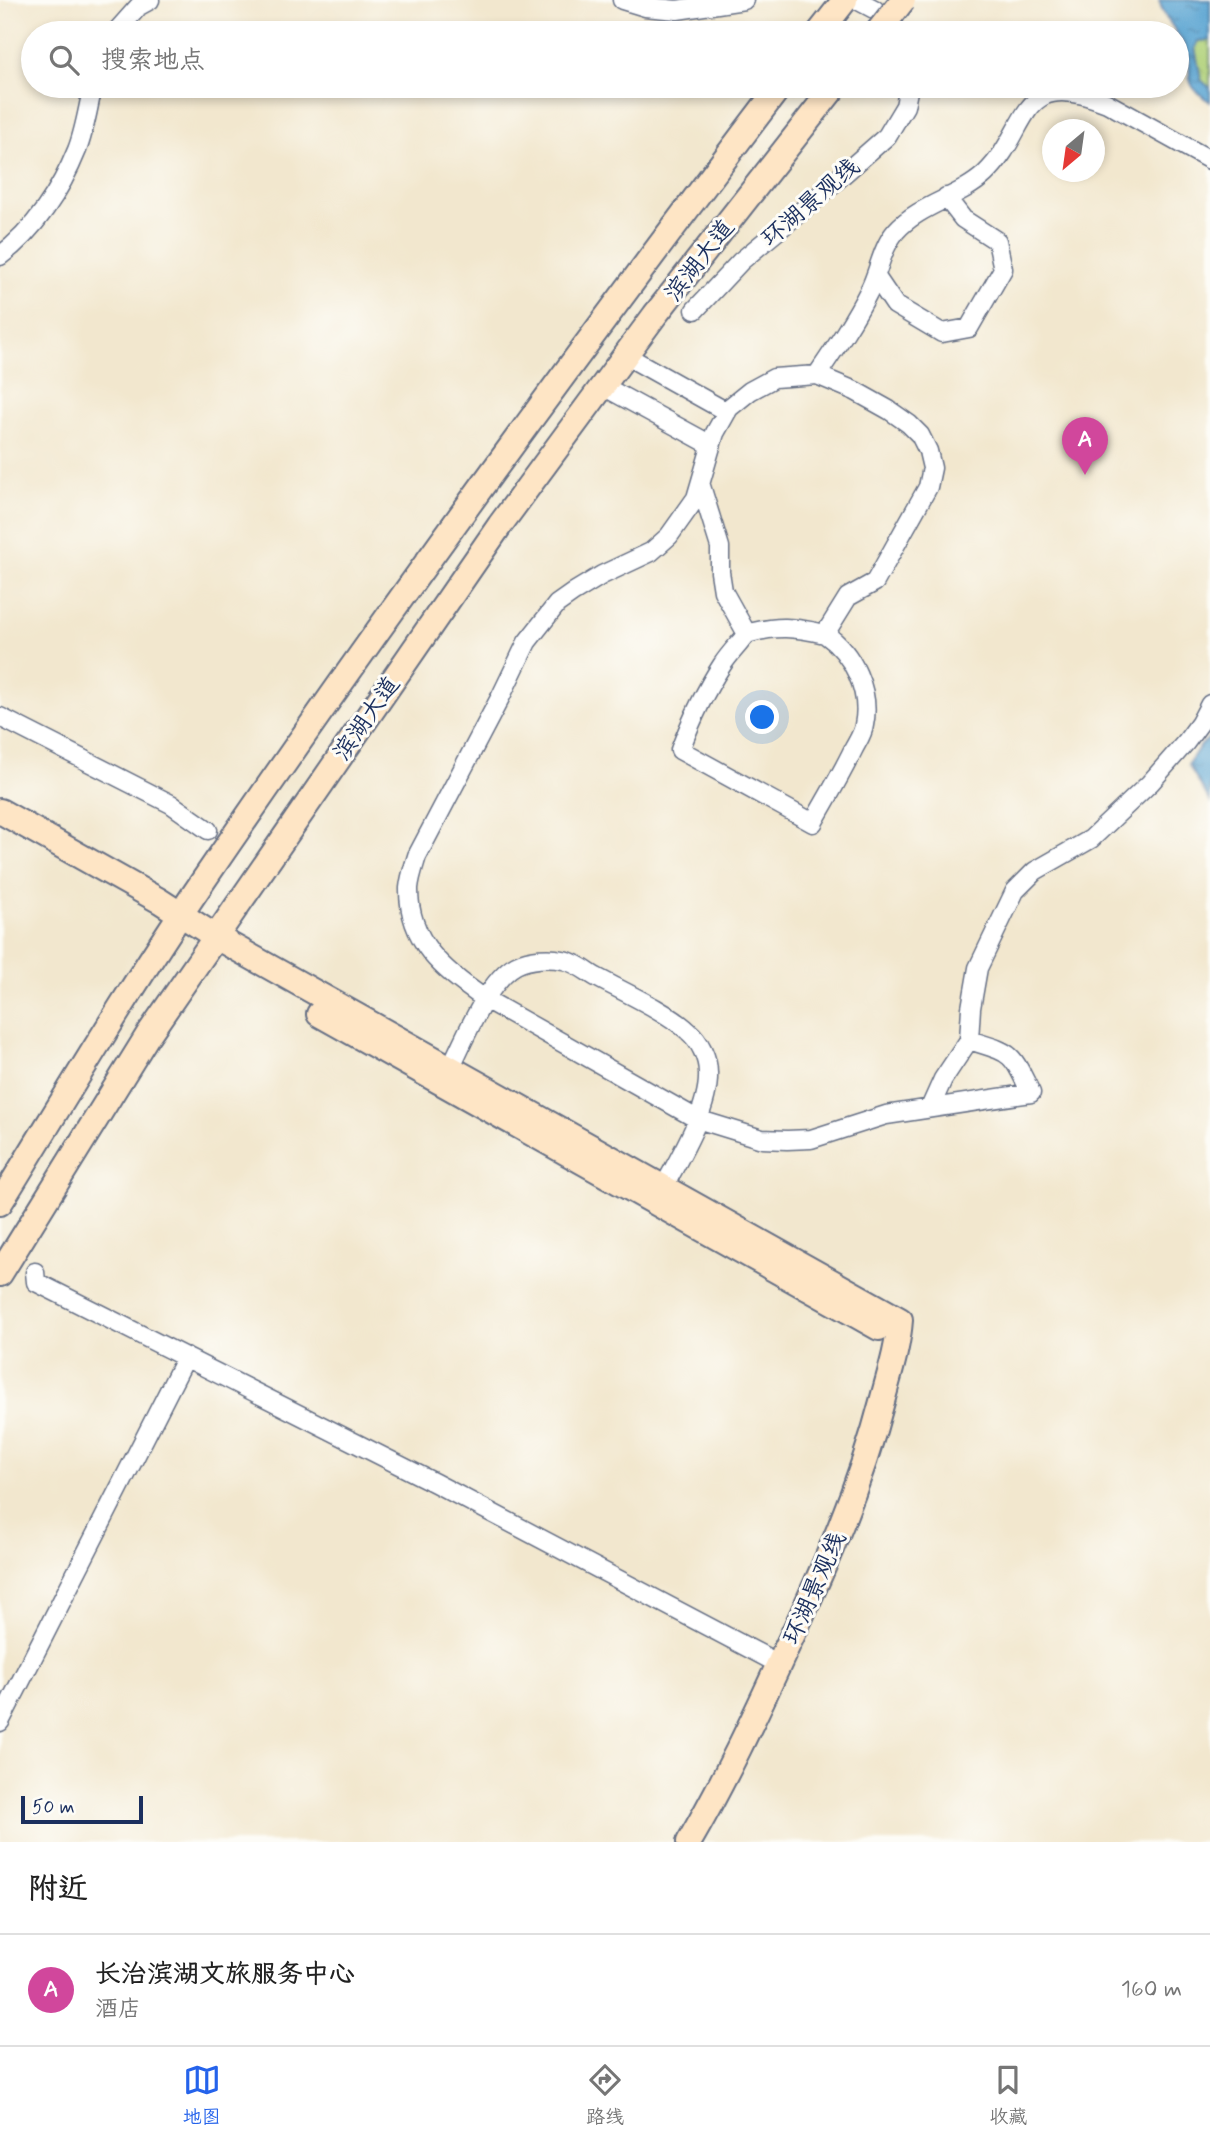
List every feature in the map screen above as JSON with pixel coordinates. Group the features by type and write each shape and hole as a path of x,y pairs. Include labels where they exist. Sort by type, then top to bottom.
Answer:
{"main road":[{"path":"829,21 845,0"},
{"path":"886,21 903,0"},
{"name":"滨湖大道","path":"0,1203 177,922 384,621 653,253 771,98"},
{"name":"滨湖大道","path":"0,1274 148,1035 500,525 625,355 826,98"},
{"path":"0,811 211,944 660,1195"},
{"path":"0,830 177,922"},
{"name":"环湖景观线","path":"660,1195 899,1329 878,1418 857,1486 833,1548 726,1774 689,1842"}],"street":[{"path":"126,21 139,6 150,0"},
{"path":"622,0 645,7 677,10 744,0"},
{"path":"857,0 874,9 887,21"},
{"path":"0,256 37,220 61,184 78,148 90,98"},
{"name":"环湖景观线","path":"695,310 741,261 887,136 905,106 907,98"},
{"path":"817,375 855,318 896,230 984,175 998,159 1021,117 1040,98"},
{"path":"1093,98 1210,160"},
{"path":"876,276 895,305 942,333 969,328 1003,269 997,242 963,219 947,197"},
{"path":"625,355 727,412"},
{"path":"825,634 848,597 875,582 928,487 932,468 920,435 889,410 855,391 817,375 774,378 750,391 727,412 715,433 696,498 669,536 651,552 602,575 557,604 527,642 416,856 409,885 411,908 418,932 427,949 454,978 485,999 697,1119 762,1139 811,1139 886,1115 1031,1093 1016,1061 1003,1050 969,1040"},
{"path":"603,386 711,445"},
{"path":"701,486 720,547 723,591 747,634"},
{"path":"771,627 825,634 833,639 854,667 863,687 866,706 864,727 813,822 680,750 712,682 723,663 747,634 771,627"},
{"path":"930,1108 943,1079 969,1040 978,968 1014,891 1035,871 1091,839 1150,783 1186,742 1210,704"},
{"path":"0,717 171,804 208,830"},
{"path":"447,1075 485,999 500,978 516,965 543,958 566,960 665,1015 689,1031 704,1052 708,1072 706,1095 690,1137 660,1195"},
{"path":"35,1272 36,1282 435,1483 779,1664"},
{"path":"0,1722 186,1357"}],"green space":[{"path":"1210,40 1210,88 1201,80 1195,48 1198,41"}],"water":[{"path":"1159,0 1210,0 1210,40 1198,41 1195,48 1201,80 1210,88 1210,102 1196,91 1191,83 1189,21 1170,21"},
{"path":"1210,737 1210,801 1188,764"}],"place":[{"name":"长治滨湖文旅服务中心","path":"1085,475"}]}
